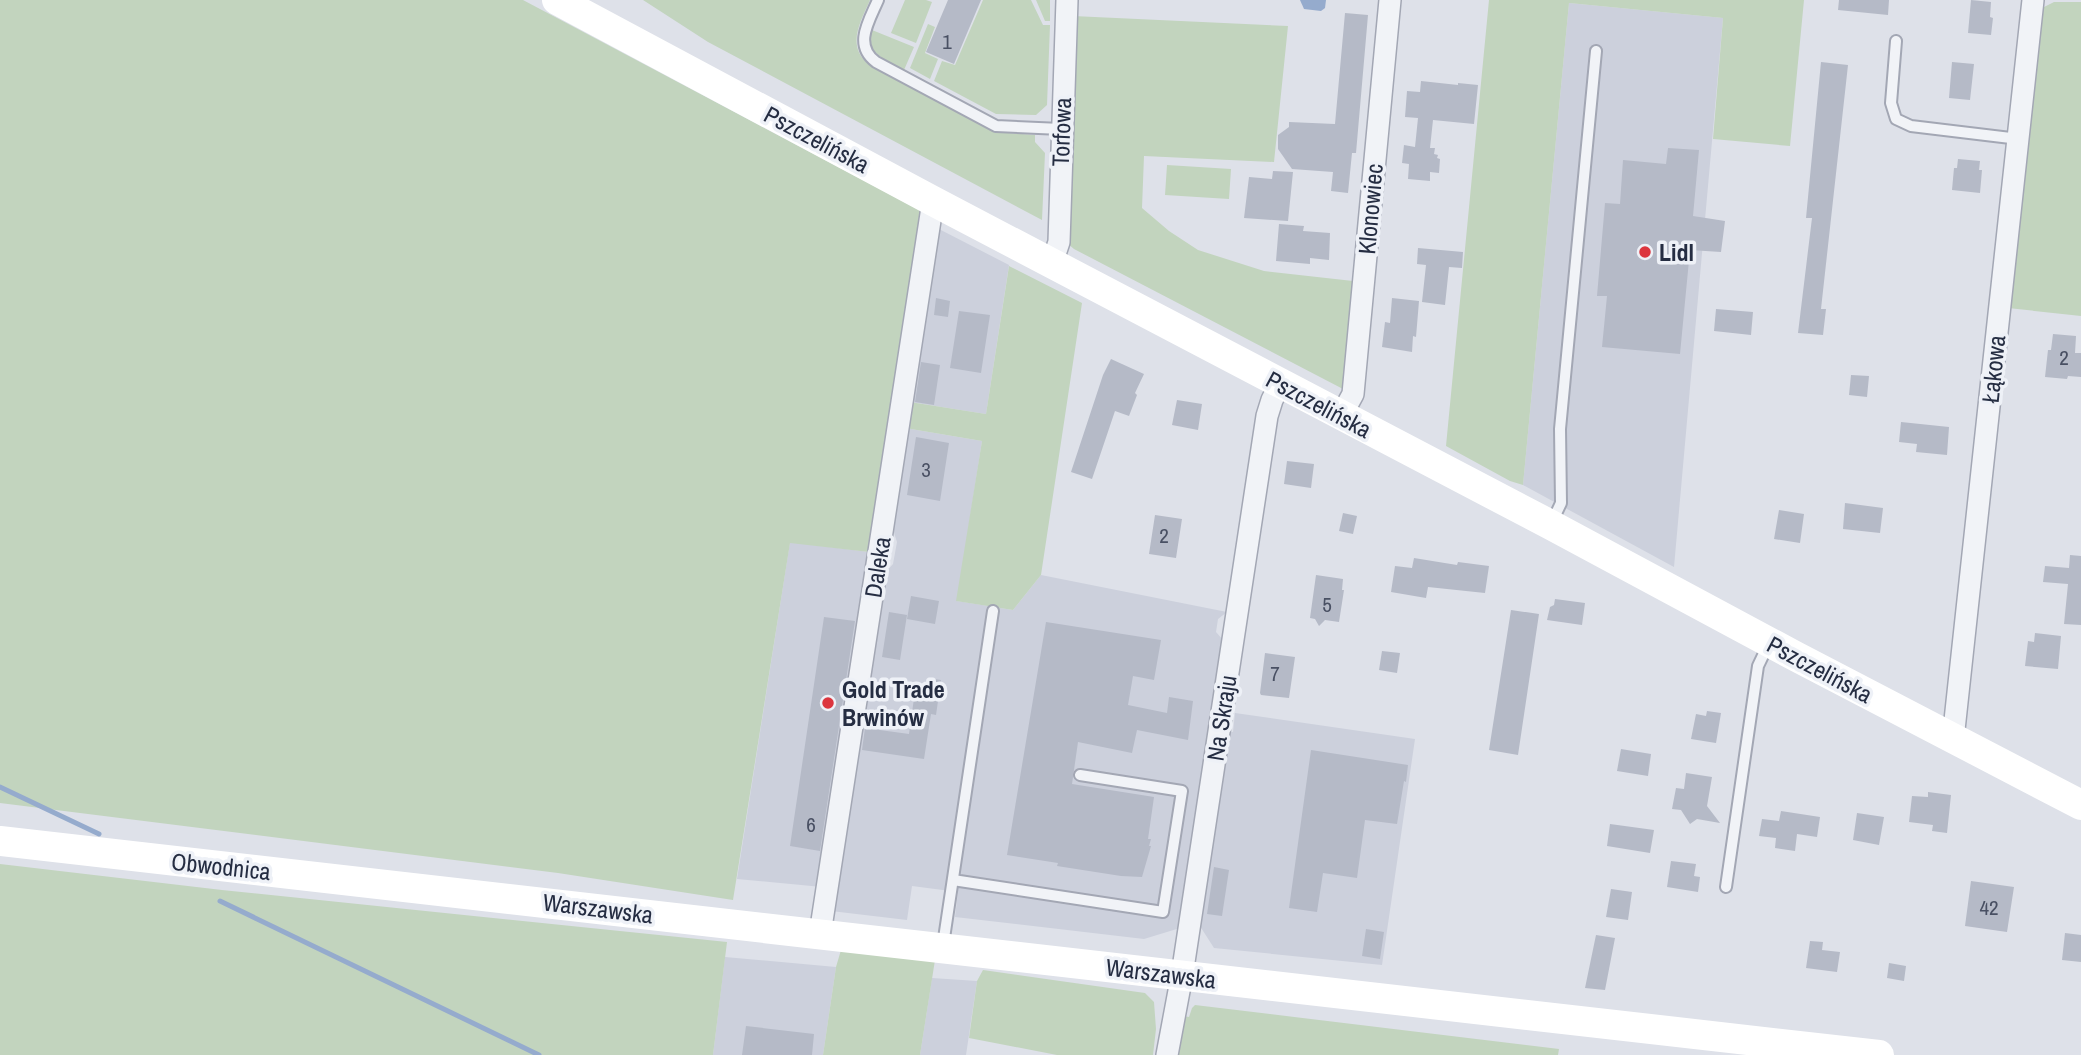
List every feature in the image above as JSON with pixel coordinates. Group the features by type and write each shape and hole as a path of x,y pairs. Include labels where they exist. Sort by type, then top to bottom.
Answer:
{"main road":[{"name":"Pszczelińska","path":"558,0 1769,643 2081,805"},
{"name":"Obwodnica","path":"0,841 442,890"},
{"name":"Warszawska","path":"442,890 1182,975 1705,1040 1879,1055"}],"street":[{"name":"Torfowa","path":"1052,263 1059,242 1067,0"},
{"name":"Klonowiec","path":"1341,416 1352,397 1390,0"},
{"name":"Łąkowa","path":"1953,739 2033,0"},
{"name":"Daleka","path":"820,933 933,201"},
{"name":"Na Skraju","path":"1167,1055 1182,975 1267,416 1280,384"}],"lane":[{"path":"878,0 863,40 870,58 996,126 1061,129"},
{"path":"1896,41 1891,103 1896,119 1911,126 2019,139"},
{"path":"1551,525 1561,503 1560,429 1596,51"},
{"path":"943,948 993,611"},
{"path":"1726,887 1758,666 1769,643"},
{"path":"953,880 1163,912 1182,791 1080,775"}],"shaded area":[{"path":"1569,3 1723,18 1674,567 1523,485"},
{"path":"937,228 1009,265 986,414 910,402"},
{"path":"905,428 982,441 957,601 1013,610 1041,575 1227,612 1218,619 1216,632 1223,640 1180,928 1144,939 955,917 958,892 912,886 907,920 831,911 883,575 893,564 897,542 891,523"},
{"path":"790,542 869,552 822,887 737,879"},
{"path":"1235,713 1415,739 1382,965 1214,948 1198,923 1227,731 1233,732"},
{"path":"725,957 836,967 823,1055 713,1055"},
{"path":"932,978 977,981 966,1055 920,1055"}],"green space":[{"path":"0,0 523,0 923,212 869,552 790,543 733,900 558,873 0,803"},
{"path":"643,0 870,0 857,34 858,50 869,65 995,132 1035,135 1035,142 1045,153 1042,220 708,42"},
{"path":"905,0 932,2 916,43 891,33"},
{"path":"983,0 1031,0 1043,25 1050,25 1047,105 1036,115 996,114 934,81 942,61 955,65"},
{"path":"1036,0 1050,0 1050,21 1045,21"},
{"path":"1489,0 1804,0 1790,146 1713,139 1723,18 1569,3 1523,485 1510,481 1446,446"},
{"path":"2054,2 2081,2 2081,316 2008,308 2039,13"},
{"path":"1073,16 1288,26 1274,162 1144,156 1142,208 1169,231 1198,250 1264,271 1353,281 1343,389 1068,244"},
{"path":"928,24 935,27 925,53 938,59 930,79 910,68"},
{"path":"872,30 914,47 904,70 874,50 870,38"},
{"path":"1167,165 1231,169 1229,199 1165,195"},
{"path":"1009,266 1082,303 1041,575 1013,610 956,601 982,441 905,428 910,402 986,414"},
{"path":"0,864 222,890 727,942 713,1055 0,1055"},
{"path":"841,950 935,960 920,1055 823,1055"},
{"path":"983,970 1145,993 1154,1002 1156,1029 1153,1055 1057,1055 969,1038 977,981"},
{"path":"1195,1005 1559,1049 1558,1055 1177,1055 1183,1016 1189,1017"}],"water":[{"path":"1300,0 1326,0 1325,8 1321,11 1304,9"}],"building":[{"path":"948,0 981,0 954,64 926,52"},
{"path":"1839,0 1889,0 1888,15 1838,10"},
{"path":"1971,0 1991,2 1991,35 1968,33"},
{"path":"1345,13 1368,15 1356,153 1352,153 1348,193 1331,191 1333,172 1292,169 1278,149 1278,135 1289,127 1289,122 1335,124"},
{"path":"1821,62 1848,65 1821,309 1826,309 1823,335 1798,333 1812,218 1806,218"},
{"path":"1952,62 1974,64 1970,100 1949,98"},
{"path":"1421,81 1478,85 1474,124 1433,120 1430,148 1435,148 1434,154 1440,159 1439,173 1430,172 1430,181 1408,179 1409,164 1402,163 1404,145 1415,147 1418,118 1405,117 1407,91 1420,92"},
{"name":"Lidl","path":"1668,148 1699,150 1693,216 1725,221 1721,252 1690,250 1680,354 1602,347 1607,296 1597,296 1605,203 1620,204 1623,160 1666,164"},
{"path":"1958,159 1980,161 1980,193 1952,190 1954,168 1957,168"},
{"path":"1273,171 1293,172 1288,221 1244,218 1249,177 1272,179"},
{"path":"1279,224 1304,226 1303,231 1330,233 1329,260 1310,258 1310,264 1276,261"},
{"path":"1418,248 1463,252 1462,268 1449,267 1445,305 1422,302 1426,265 1417,264"},
{"path":"936,298 950,301 948,317 934,315"},
{"path":"1392,298 1419,301 1412,352 1382,347 1385,322 1390,323"},
{"path":"1716,309 1753,312 1751,335 1714,331"},
{"path":"959,311 990,315 981,373 950,368"},
{"path":"2053,334 2076,336 2075,353 2081,353 2081,377 2045,377"},
{"path":"1111,359 1144,374 1129,416 1115,411 1092,479 1071,472 1103,375"},
{"path":"921,362 940,365 934,405 915,402"},
{"path":"1851,375 1869,376 1867,397 1849,395"},
{"path":"1177,400 1202,404 1198,430 1172,425"},
{"path":"1901,422 1949,427 1947,455 1916,452 1917,444 1899,442"},
{"path":"916,437 949,443 940,501 907,495"},
{"path":"1287,461 1314,464 1311,488 1284,484"},
{"path":"1845,503 1883,508 1880,533 1843,529"},
{"path":"1779,510 1804,514 1800,543 1774,539"},
{"path":"1343,513 1357,516 1353,534 1339,531"},
{"path":"1155,515 1182,519 1176,558 1149,554"},
{"path":"2070,555 2081,556 2081,625 2064,624 2068,584 2043,582 2045,566 2069,568"},
{"path":"1414,558 1457,565 1458,562 1489,566 1485,593 1428,587 1426,598 1391,592 1395,566 1412,568"},
{"path":"1316,575 1343,579 1339,622 1325,620 1319,626 1315,619 1310,618"},
{"path":"911,596 939,601 935,624 907,619"},
{"path":"1555,599 1585,603 1582,625 1547,620"},
{"path":"1511,610 1539,614 1518,755 1489,750"},
{"path":"889,612 907,615 900,660 882,657"},
{"name":"Gold Trade Brwinów","path":"824,617 855,621 820,851 790,846"},
{"path":"1046,622 1161,640 1154,680 1133,676 1128,705 1167,713 1169,697 1193,701 1188,740 1137,730 1132,753 1078,742 1072,784 1154,797 1148,839 1151,839 1151,846 1142,877 1057,866 1058,863 1007,855"},
{"path":"2035,633 2061,636 2058,669 2025,666 2028,641 2034,642"},
{"path":"1382,651 1400,653 1397,673 1379,670"},
{"path":"1265,653 1295,657 1289,698 1261,695"},
{"path":"927,678 941,680 936,715 931,714 924,759 862,750 865,728 909,734 916,684 926,685"},
{"path":"1707,711 1721,713 1716,743 1691,739 1696,714 1706,716"},
{"path":"1621,749 1651,754 1648,776 1617,771"},
{"path":"1311,750 1408,765 1397,824 1365,820 1357,878 1323,873 1317,912 1289,908"},
{"path":"1686,773 1712,777 1707,806 1720,823 1697,819 1690,824 1681,810 1672,809 1676,788 1684,789"},
{"path":"1928,792 1951,795 1947,833 1932,831 1933,825 1909,822 1912,796 1928,797"},
{"path":"1781,811 1820,817 1817,837 1797,834 1795,851 1775,848 1776,838 1759,836 1762,819 1779,821"},
{"path":"1857,813 1884,817 1879,845 1853,840"},
{"path":"1610,824 1654,830 1650,853 1607,846"},
{"path":"1671,861 1696,864 1694,876 1700,877 1698,892 1667,887"},
{"path":"1214,867 1229,870 1222,916 1207,914"},
{"path":"1971,881 2014,887 2007,932 1965,926"},
{"path":"1611,889 1632,892 1628,920 1606,917"},
{"path":"1366,929 1384,932 1380,959 1362,956"},
{"path":"2065,933 2081,935 2081,962 2062,960"},
{"path":"1596,935 1615,938 1605,990 1585,988"},
{"path":"1810,941 1823,942 1822,950 1840,952 1837,972 1806,968"},
{"path":"1889,963 1906,966 1904,981 1887,978"},
{"path":"746,1026 814,1034 812,1055 742,1055"}],"waterway":[{"path":"0,787 99,834"},
{"path":"220,901 539,1055"}],"place":[{"name":"Lidl","path":"1645,252"},
{"name":"Gold Trade Brwinów","path":"828,703"}]}
